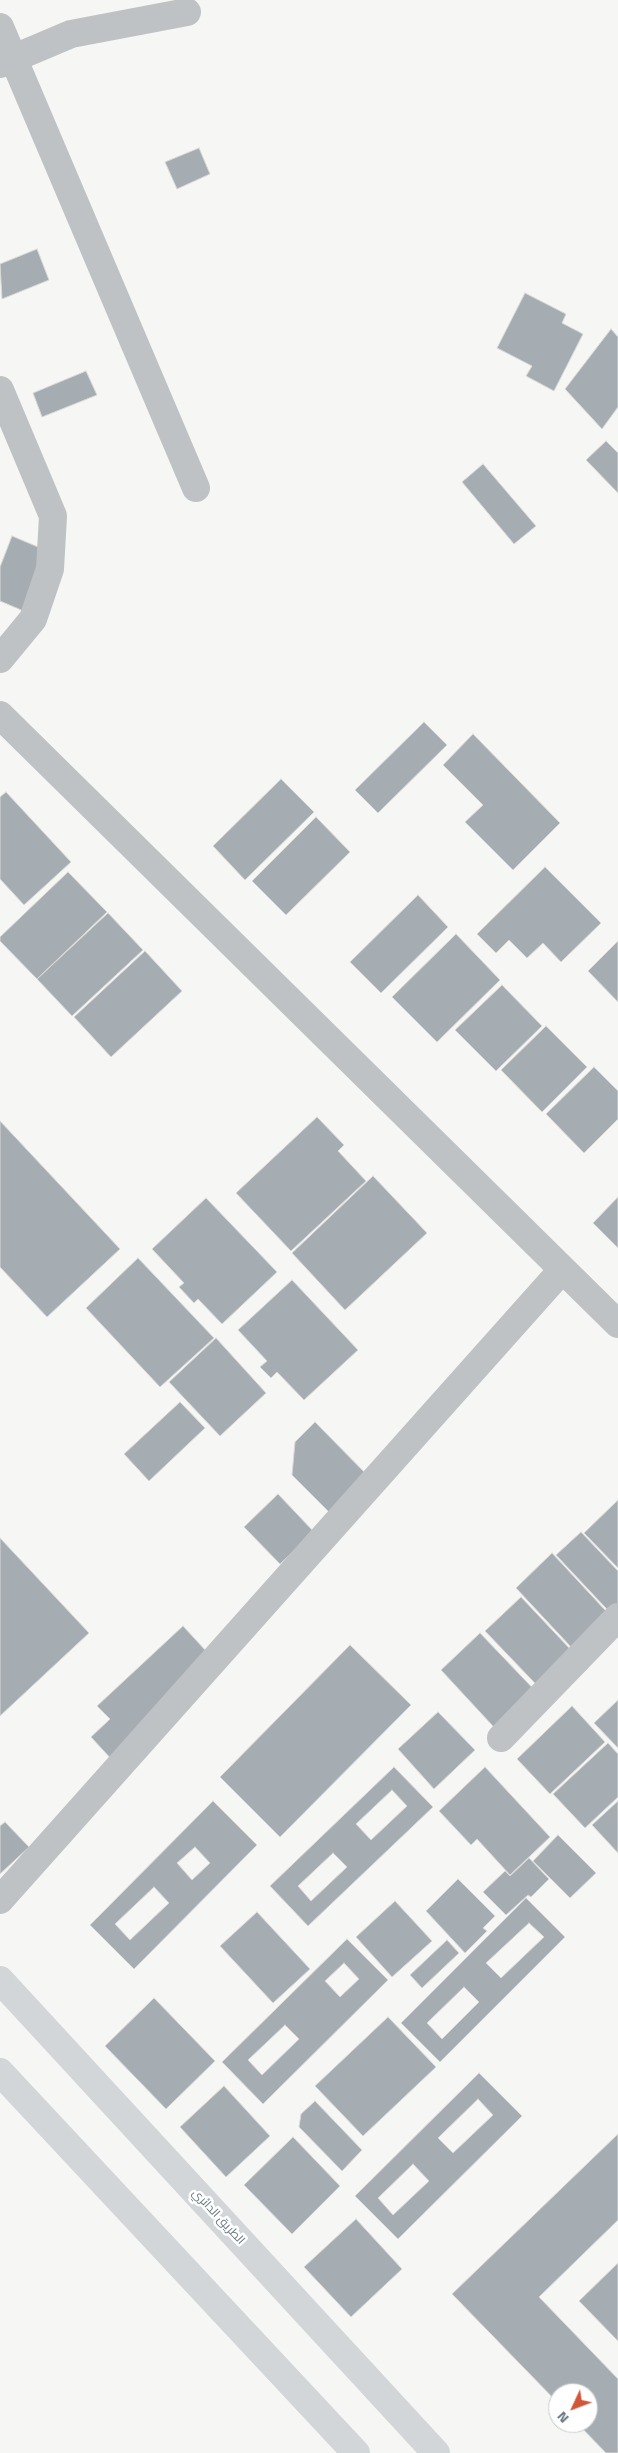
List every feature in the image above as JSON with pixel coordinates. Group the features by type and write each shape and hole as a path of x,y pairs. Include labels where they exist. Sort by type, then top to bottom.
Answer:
{"main road":[{"name":"الطريق الدائري","path":"0,1980 436,2453"},
{"path":"0,2072 356,2453"}],"street":[{"path":"7,62 71,34 187,12"},
{"path":"0,26 7,62 196,488"},
{"path":"0,390 53,516 50,569 33,620 0,659"},
{"path":"0,714 618,1324"},
{"path":"0,1900 562,1270"},
{"path":"501,1738 617,1621"}],"building":[{"path":"199,148 210,174 177,189 165,162"},
{"path":"37,249 49,280 2,299 0,264"},
{"path":"525,293 566,314 562,323 583,334 554,391 526,376 532,366 497,348"},
{"path":"611,329 618,337 618,407 602,429 565,389"},
{"path":"86,371 97,395 42,417 33,393"},
{"path":"606,441 618,453 618,493 586,460"},
{"path":"483,464 536,526 514,544 462,482"},
{"path":"12,536 57,555 33,615 0,601 0,567"},
{"path":"424,722 447,745 378,813 355,790"},
{"path":"473,734 560,823 513,870 465,822 483,805 443,765"},
{"path":"281,779 314,812 245,880 213,846"},
{"path":"6,792 71,862 24,905 0,879 0,797"},
{"path":"316,817 350,852 286,915 252,881"},
{"path":"545,867 601,923 561,962 543,943 527,958 509,940 496,953 477,934"},
{"path":"68,872 107,912 37,979 0,941 0,937"},
{"path":"418,895 448,927 381,993 350,962"},
{"path":"108,913 143,950 72,1016 37,979"},
{"path":"456,934 500,980 437,1042 392,997"},
{"path":"618,941 618,1002 588,971"},
{"path":"145,951 182,991 111,1057 74,1017"},
{"path":"502,985 542,1026 496,1071 455,1030"},
{"path":"546,1026 587,1067 542,1112 501,1070"},
{"path":"594,1067 618,1091 618,1119 584,1153 546,1114"},
{"path":"317,1117 344,1145 338,1151 366,1181 291,1251 236,1193"},
{"path":"0,1121 120,1249 47,1317 0,1267"},
{"path":"373,1176 427,1233 345,1310 292,1253"},
{"path":"618,1197 618,1248 593,1223"},
{"path":"206,1198 277,1272 222,1324 198,1299 194,1303 179,1287 184,1283 152,1249"},
{"path":"138,1258 214,1338 160,1387 86,1308"},
{"path":"292,1280 358,1350 304,1400 277,1372 271,1378 260,1367 267,1361 238,1330"},
{"path":"216,1338 266,1393 220,1436 169,1382"},
{"path":"180,1402 205,1428 149,1481 124,1454"},
{"path":"315,1422 377,1485 339,1522 292,1475 295,1442"},
{"path":"278,1494 314,1532 280,1564 244,1527"},
{"path":"618,1500 618,1568 584,1533"},
{"path":"581,1532 618,1571 618,1621 556,1555"},
{"path":"0,1538 89,1633 0,1716"},
{"path":"552,1553 618,1624 585,1662 516,1588"},
{"path":"521,1597 588,1668 552,1701 485,1631"},
{"path":"183,1626 218,1664 114,1762 91,1737 110,1719 97,1706"},
{"path":"480,1633 544,1700 504,1738 441,1670"},
{"path":"350,1645 411,1705 280,1837 220,1777"},
{"path":"618,1700 618,1748 594,1723"},
{"path":"572,1706 605,1742 550,1794 517,1759"},
{"path":"438,1712 475,1750 434,1789 398,1749"},
{"path":"608,1743 618,1754 618,1797 585,1828 553,1794"},
{"path":"394,1767 433,1807 308,1926 270,1886","holes":["392,1790 407,1806 371,1840 356,1824","333,1853 347,1867 311,1901 298,1886"]},
{"path":"485,1767 550,1837 510,1875 477,1839 471,1845 439,1811"},
{"path":"213,1801 257,1845 134,1969 90,1925","holes":["195,1847 210,1863 192,1880 177,1863","154,1887 169,1903 130,1940 115,1924"]},
{"path":"618,1801 618,1853 592,1825"},
{"path":"5,1822 29,1847 0,1874 0,1826"},
{"path":"558,1835 596,1873 570,1898 533,1861"},
{"path":"529,1858 549,1879 531,1897 528,1895 506,1915 483,1892 505,1871 510,1876"},
{"path":"458,1879 495,1916 483,1928 487,1931 465,1953 426,1911"},
{"path":"526,1898 565,1937 440,2062 401,2023","holes":["529,1923 544,1937 501,1978 486,1963","464,1987 479,2002 442,2039 427,2023"]},
{"path":"395,1901 432,1941 392,1977 356,1937"},
{"path":"257,1912 310,1969 273,2003 220,1946"},
{"path":"347,1939 388,1980 263,2104 222,2062","holes":["344,1963 359,1979 340,1997 325,1981","285,2025 299,2039 262,2075 248,2060"]},
{"path":"447,1940 459,1953 422,1988 410,1975"},
{"path":"154,1998 215,2061 166,2109 105,2046"},
{"path":"388,2017 436,2067 363,2136 315,2086"},
{"path":"479,2073 522,2116 398,2239 355,2196","holes":["478,2099 493,2115 453,2153 438,2138","413,2164 429,2181 393,2215 378,2198"]},
{"path":"224,2086 270,2136 226,2177 180,2127"},
{"path":"315,2101 362,2150 342,2171 299,2127 301,2114"},
{"path":"618,2134 618,2220 539,2297 618,2379 618,2453 606,2453 587,2433 598,2433 598,2383 548,2383 548,2393 452,2294"},
{"path":"293,2137 340,2186 292,2234 244,2185"},
{"path":"356,2219 402,2269 351,2317 304,2267"},
{"path":"618,2263 618,2341 579,2301"}]}
